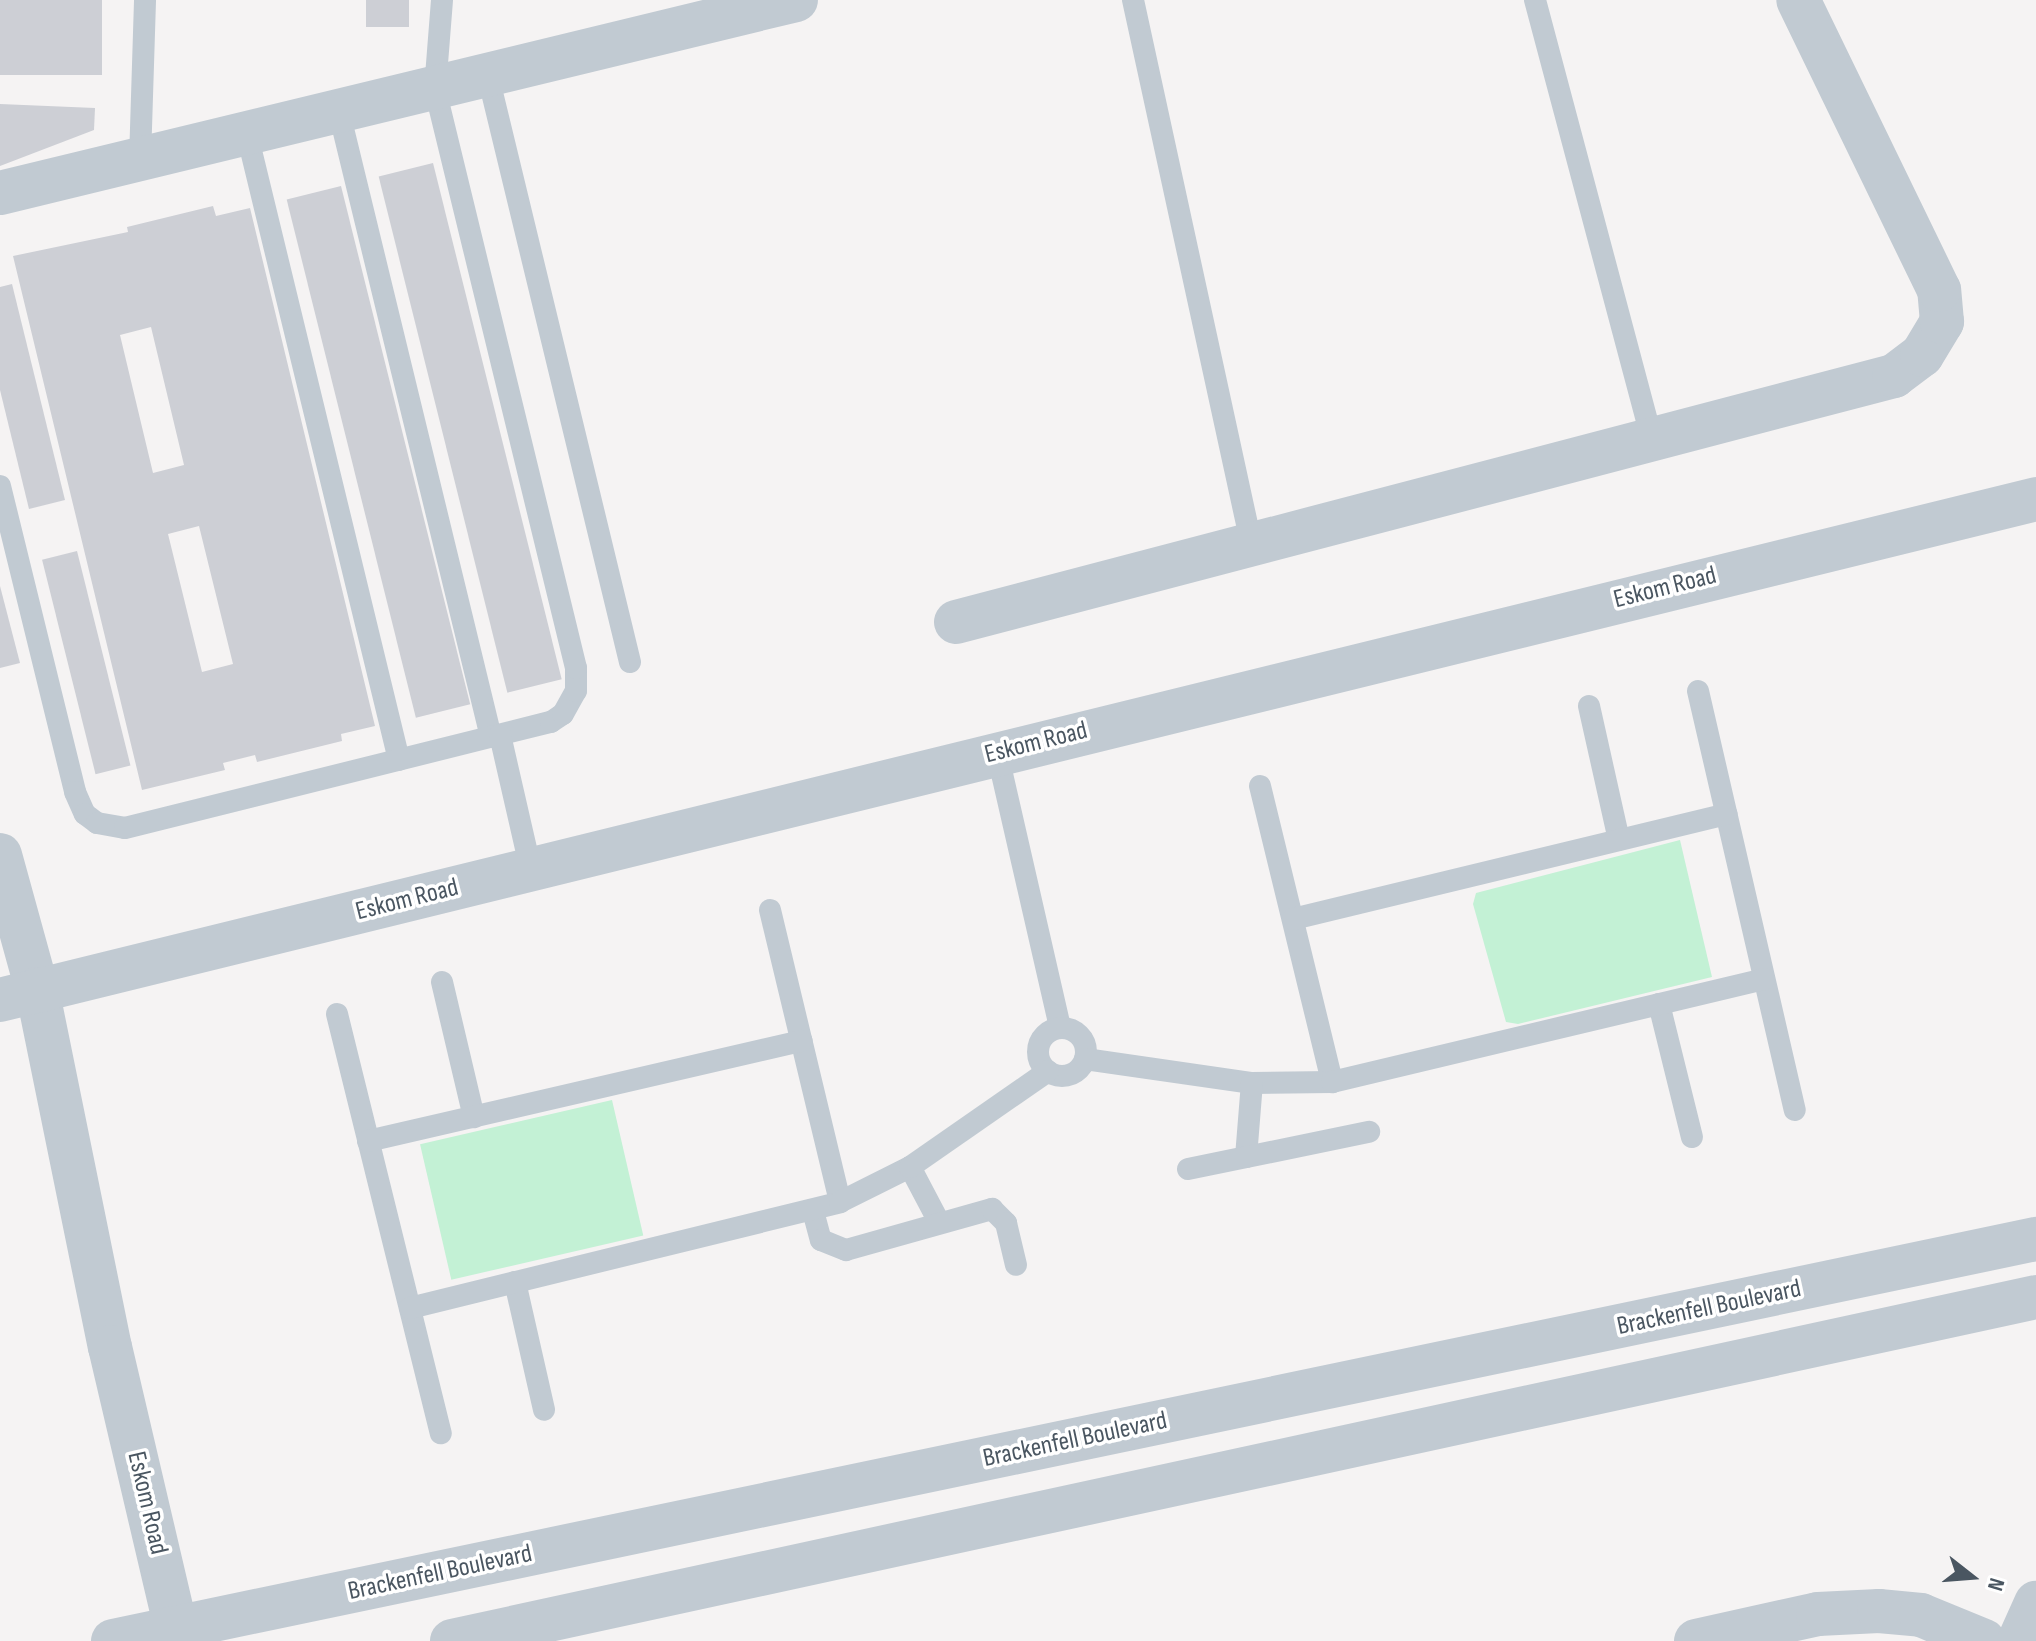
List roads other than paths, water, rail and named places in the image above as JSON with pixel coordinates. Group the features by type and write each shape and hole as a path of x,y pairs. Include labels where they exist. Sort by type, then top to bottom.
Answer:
{"street":[{"path":"0,193 796,0"},
{"path":"956,622 1252,547 1894,376 1922,355 1942,322 1939,290 1798,0"},
{"name":"Eskom Road","path":"178,1634 110,1347 18,995 2036,499"},
{"path":"0,855 18,995"},
{"name":"Brackenfell Boulevard","path":"113,1641 178,1634 2036,1239"},
{"path":"452,1641 2036,1297"},
{"path":"2019,1641 2036,1603"},
{"path":"1696,1641 1759,1633 1818,1614 1879,1611 1921,1615 1984,1641"}],"lane":[{"path":"140,160 145,0"},
{"path":"0,486 75,792 85,814 97,823 125,828 551,722 563,714 577,680 435,89 442,0"},
{"path":"1133,0 1252,547"},
{"path":"1535,0 1652,440"},
{"path":"488,76 630,662"},
{"path":"339,112 531,870"},
{"path":"247,134 399,760"},
{"path":"1698,691 1795,1110"},
{"path":"1589,706 1619,840"},
{"path":"997,752 1060,1027"},
{"path":"1260,786 1332,1082"},
{"path":"1293,919 1726,814"},
{"path":"770,910 840,1202"},
{"path":"1085,1059 1252,1083 1332,1082 1764,979"},
{"path":"442,982 474,1117"},
{"path":"1659,1004 1692,1137"},
{"path":"337,1014 441,1433"},
{"path":"410,1308 840,1202 910,1167 1048,1071 1069,1074 1085,1059 1085,1044 1076,1031 1060,1027"},
{"path":"1048,1071 1039,1059 1039,1044 1060,1027"},
{"path":"368,1141 802,1041"},
{"path":"1246,1157 1252,1083"},
{"path":"1188,1169 1369,1132"},
{"path":"910,1167 939,1222"},
{"path":"813,1211 821,1240 839,1250 983,1209 1000,1213 1016,1265"},
{"path":"515,1282 544,1410"}]}
